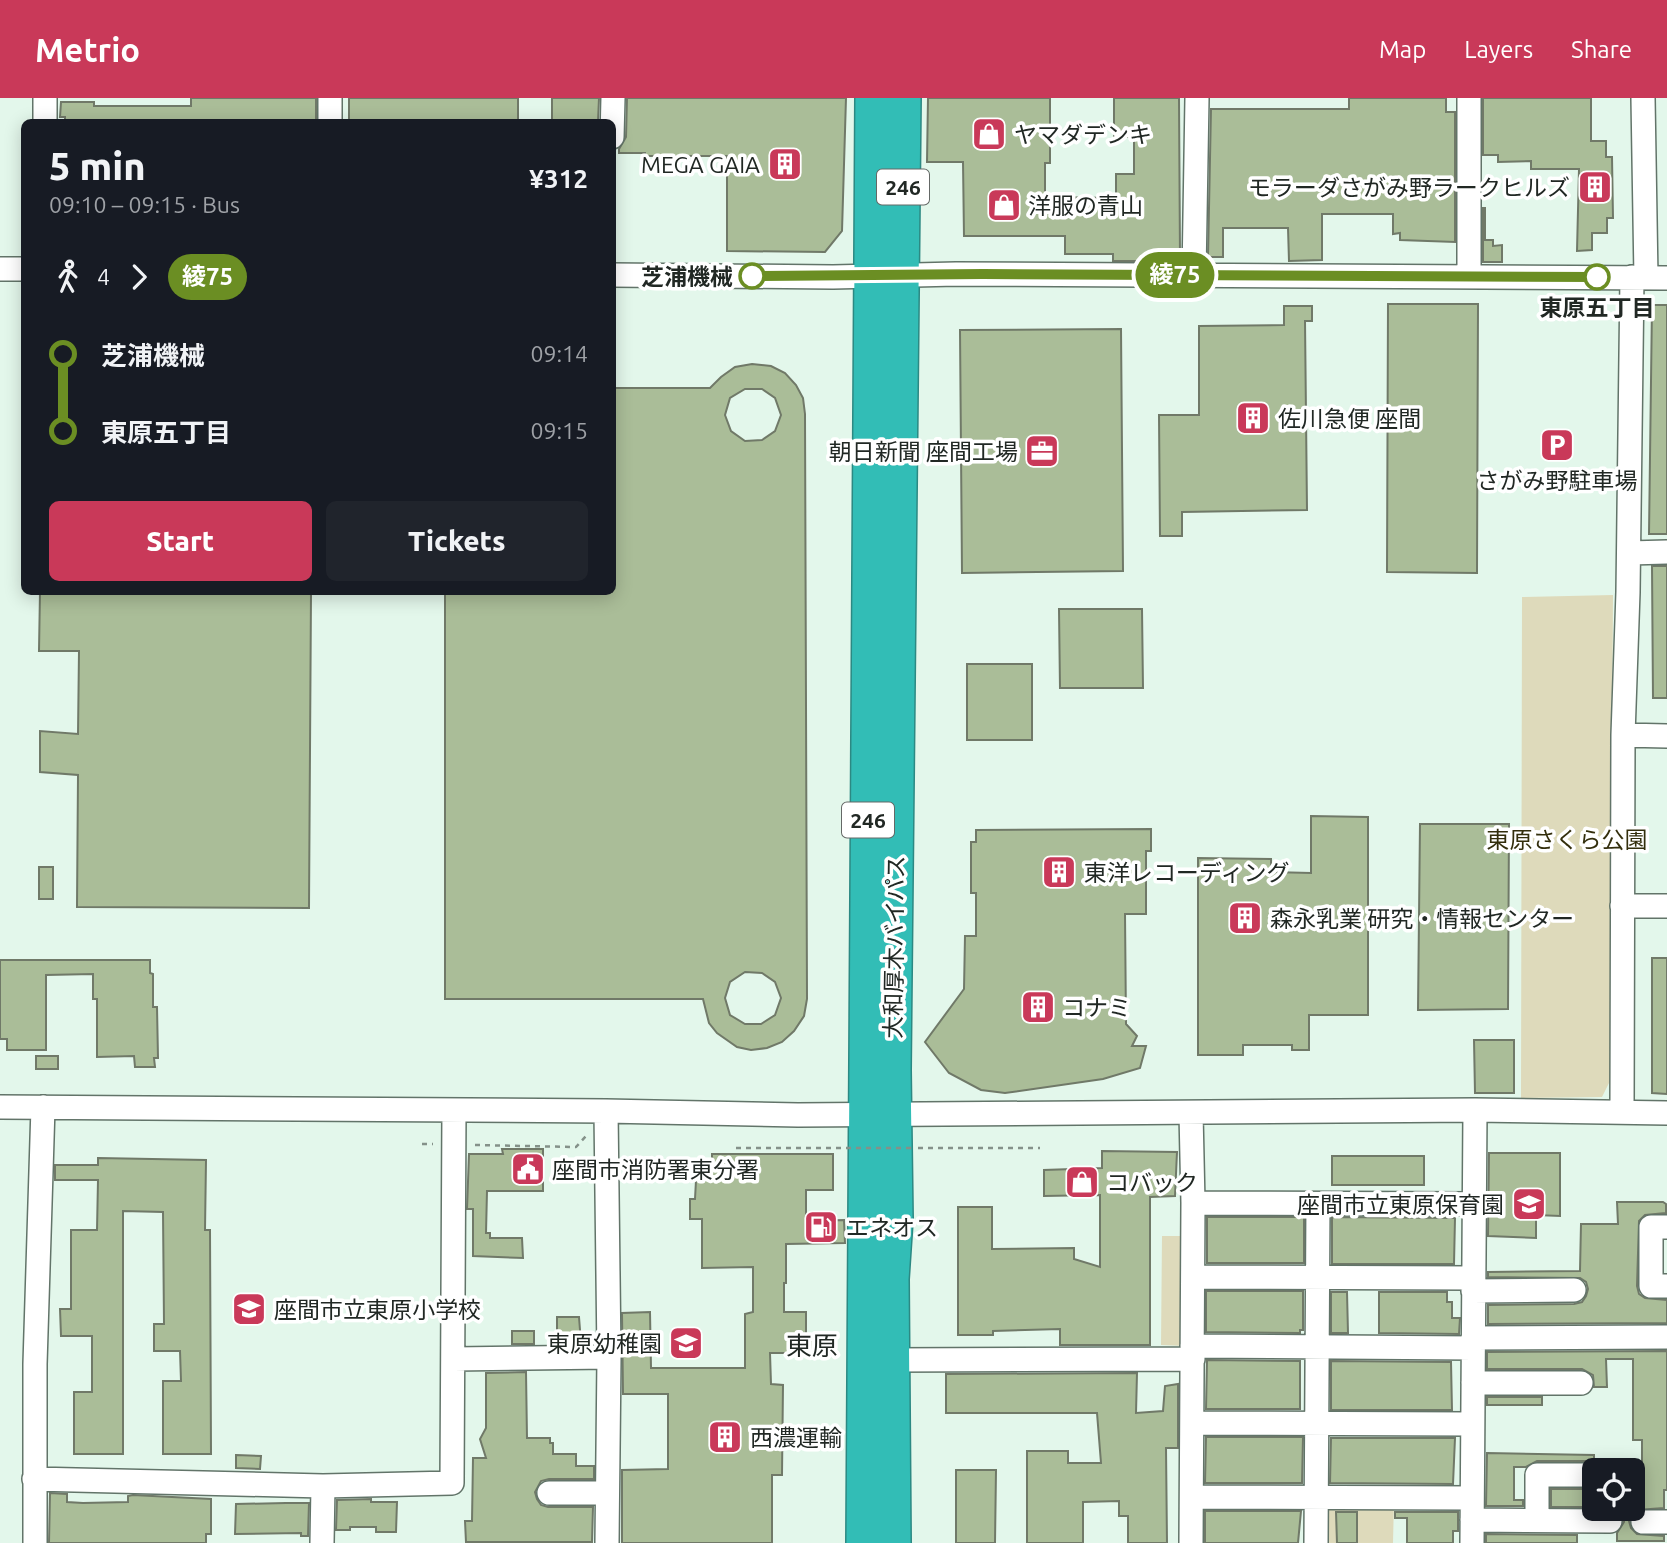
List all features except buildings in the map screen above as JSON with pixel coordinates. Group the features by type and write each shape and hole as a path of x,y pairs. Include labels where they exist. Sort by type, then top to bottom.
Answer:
{"highway":[{"name":"大和厚木バイパス","path":"873,98 887,276"},
{"name":"大和厚木バイパス","path":"864,1543 880,1114 887,276 903,98"},
{"name":"大和厚木バイパス","path":"880,1114 895,1219 891,1279 893,1543"}],"street":[{"path":"45,98 45,119"},
{"path":"330,98 330,119"},
{"path":"612,119 613,98"},
{"path":"1195,275 1197,98"},
{"path":"1469,98 1469,277"},
{"path":"1622,1112 1623,735 1629,553 1648,278 1643,98"},
{"path":"0,269 21,269"},
{"path":"616,275 1648,278"},
{"path":"1629,553 1667,552"},
{"path":"1623,735 1667,736"},
{"path":"1622,906 1667,906"},
{"path":"0,1107 880,1114 1475,1110 1667,1113"},
{"path":"35,1543 34,1479 43,1107"},
{"path":"34,1479 323,1486 452,1483 454,1110"},
{"path":"1472,1521 1475,1110"},
{"path":"606,1111 609,1357 607,1543"},
{"path":"1191,1113 1191,1543"},
{"path":"1193,1203 1474,1204"},
{"path":"1316,1543 1318,1204"},
{"path":"1667,1227 1651,1227 1651,1286 1667,1286"},
{"path":"1193,1277 1318,1278 1574,1290"},
{"path":"891,1360 1667,1337"},
{"path":"454,1359 609,1357"},
{"path":"1473,1383 1581,1383"},
{"path":"1192,1423 1472,1424"},
{"path":"1537,1520 1537,1475 1582,1475"},
{"path":"322,1543 323,1486"},
{"path":"549,1493 607,1493"},
{"path":"1192,1497 1317,1498 1472,1521 1582,1521"},
{"path":"1643,1522 1667,1522"}],"path":[{"path":"455,1145 576,1147 591,1130"},
{"path":"848,1147 851,1153"},
{"path":"736,1148 1040,1148"}],"green space":[{"name":"東原さくら公園","path":"1613,595 1610,1081 1602,1097 1521,1098 1522,597"},
{"path":"1162,1236 1184,1236 1185,1346 1161,1345"},
{"path":"1325,1500 1394,1500 1393,1543 1322,1543"}],"bus line":[{"name":"綾75","path":"752,276 983,274 1597,277"}],"place":[{"name":"ヤマダデンキ","path":"989,134"},
{"name":"MEGA GAIA","path":"785,164"},
{"name":"モラーダさがみ野ラークヒルズ","path":"1595,187"},
{"name":"洋服の青山","path":"1004,205"},
{"name":"芝浦機械","path":"752,276"},
{"name":"東原五丁目","path":"1597,277"},
{"name":"佐川急便 座間","path":"1253,418"},
{"name":"さがみ野駐車場","path":"1557,445"},
{"name":"朝日新聞 座間工場","path":"1042,451"},
{"name":"東洋レコーディング","path":"1059,872"},
{"name":"森永乳業 研究・情報センター","path":"1245,918"},
{"name":"コナミ","path":"1038,1007"},
{"name":"座間市消防署東分署","path":"528,1169"},
{"name":"コバック","path":"1082,1182"},
{"name":"座間市立東原保育園","path":"1529,1204"},
{"name":"エネオス","path":"821,1227"},
{"name":"座間市立東原小学校","path":"249,1309"},
{"name":"東原幼稚園","path":"686,1343"},
{"name":"西濃運輸","path":"725,1437"}],"district":[{"name":"東原","path":"812,1345"}]}
